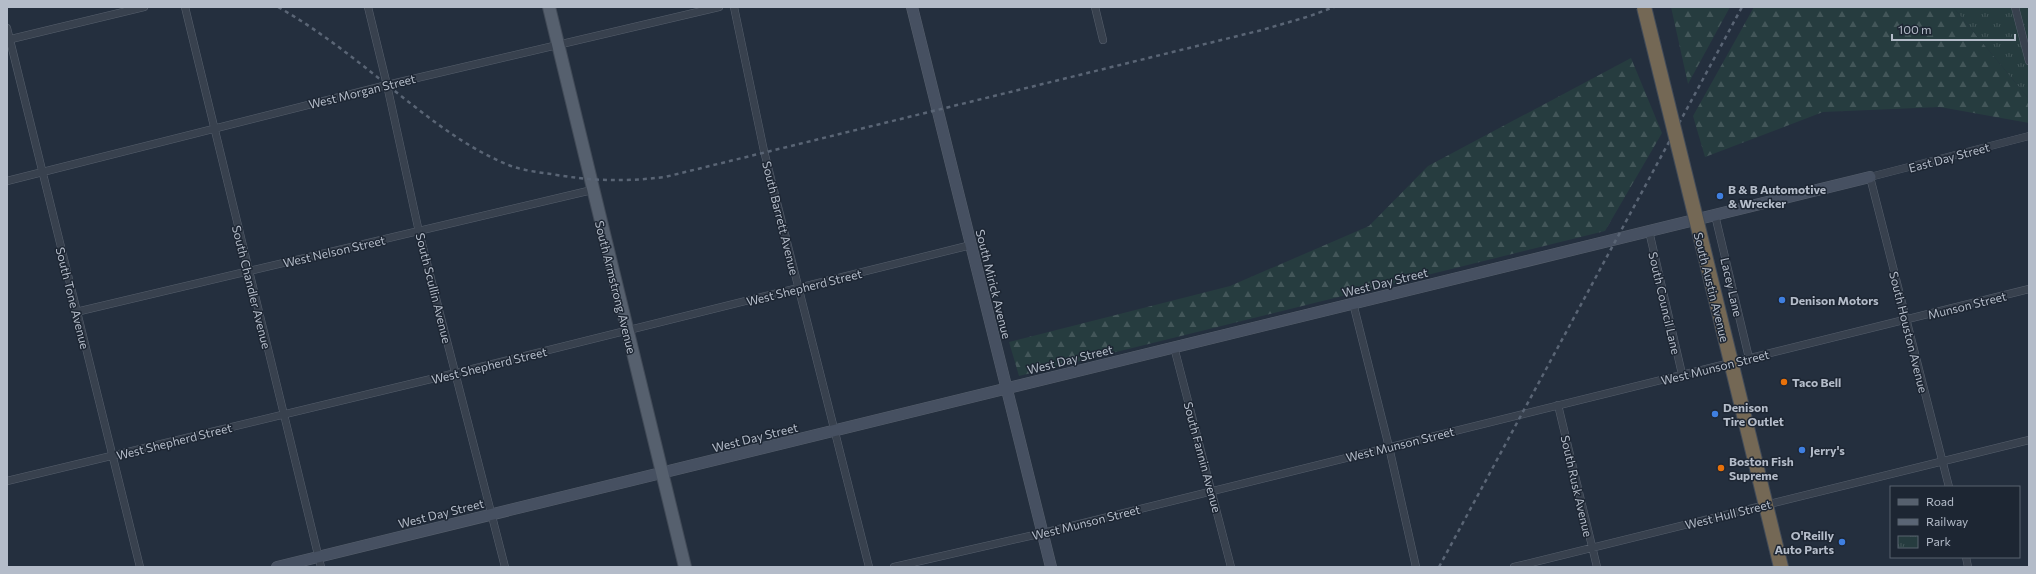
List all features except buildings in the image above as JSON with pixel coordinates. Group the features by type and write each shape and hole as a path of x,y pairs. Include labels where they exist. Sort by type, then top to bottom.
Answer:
{"highway":[{"name":"South Austin Avenue","path":"1644,7 1781,567"}],"main road":[{"name":"South Armstrong Avenue","path":"549,7 592,190 685,567"}],"street":[{"path":"8,40 144,7"},
{"name":"South Chandler Avenue","path":"185,7 319,562"},
{"name":"South Scullin Avenue","path":"368,7 387,85 419,232 505,567"},
{"name":"West Morgan Street","path":"7,181 387,85 719,7"},
{"name":"South Barrett Avenue","path":"734,7 764,151 869,567"},
{"name":"South Mirick Avenue","path":"912,7 1051,567"},
{"path":"1095,7 1104,40"},
{"path":"2015,7 2029,61"},
{"name":"South Tone Avenue","path":"7,28 8,40 140,567"},
{"name":"East Day Street","path":"1870,177 2029,136"},
{"name":"West Day Street","path":"276,567 319,562 492,514 834,432 1007,388 1870,177"},
{"name":"South Houston Avenue","path":"1870,177 1948,486"},
{"name":"West Nelson Street","path":"76,312 592,190"},
{"name":"Lacey Lane","path":"1715,215 1749,358"},
{"name":"South Council Lane","path":"1649,231 1682,374"},
{"name":"West Shepherd Street","path":"7,481 456,373 971,245"},
{"name":"Munson Street","path":"1906,320 2029,289"},
{"path":"1353,303 1389,447 1416,567"},
{"name":"West Munson Street","path":"894,567 1043,533 1682,374 1906,320"},
{"name":"South Fannin Avenue","path":"1174,347 1231,567"},
{"name":"South Rusk Avenue","path":"1558,405 1596,567"},
{"name":"West Hull Street","path":"1514,567 2029,440"}],"green space":[{"path":"1671,7 1730,7 1688,84"},
{"path":"1754,7 1953,7 2029,99 2029,123 1940,107 1823,112 1705,157 1693,116"},
{"path":"1953,7 2029,7 2029,99"},
{"path":"1631,58 1662,133 1605,231 1019,376 1009,342 1230,286 1369,226 1428,166"}],"railway":[{"path":"278,7 334,43 443,128 489,156 511,166 534,172 607,180 635,180 665,177 1262,30 1310,16 1334,7"},
{"path":"1439,567 1742,7"}],"place":[{"name":"B & B Automotive & Wrecker","path":"1720,196"},
{"name":"Denison Motors","path":"1782,300"},
{"name":"Taco Bell","path":"1784,382"},
{"name":"Denison Tire Outlet","path":"1715,414"},
{"name":"Jerry's","path":"1802,450"},
{"name":"Boston Fish Supreme","path":"1721,468"},
{"name":"O'Reilly Auto Parts","path":"1842,542"}]}
